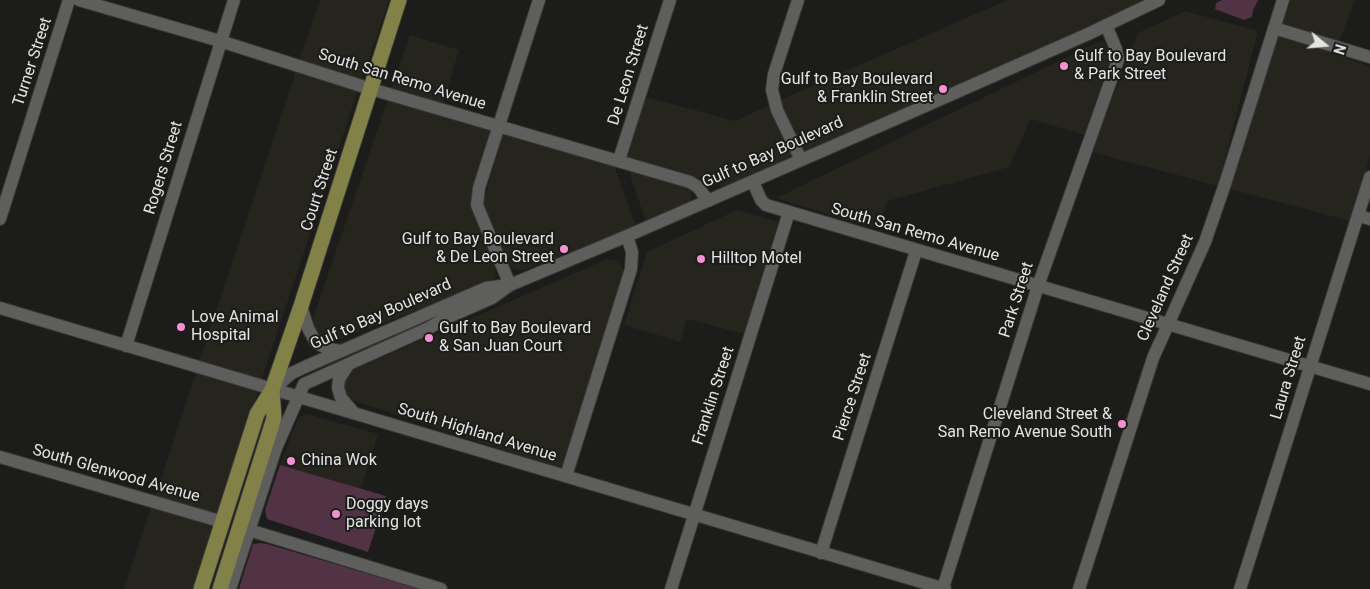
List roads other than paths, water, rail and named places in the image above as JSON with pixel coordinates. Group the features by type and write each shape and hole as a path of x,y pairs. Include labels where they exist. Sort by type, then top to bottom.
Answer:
{"main road":[{"name":"Court Street","path":"272,390 301,306 399,0"},
{"name":"Gulf to Bay Boulevard","path":"201,589 257,414 272,390"},
{"path":"220,589 274,418 272,390"}],"street":[{"name":"Turner Street","path":"0,219 70,0"},
{"name":"South San Remo Avenue","path":"79,0 220,41 371,89 690,182 701,190 708,201"},
{"name":"Rogers Street","path":"126,346 234,0"},
{"path":"510,285 477,205 498,126 539,0"},
{"name":"De Leon Street","path":"619,160 670,0"},
{"path":"798,0 774,74 772,90 777,110 801,160"},
{"name":"Cleveland Street","path":"1079,589 1136,405 1153,358 1208,234 1282,0"},
{"name":"Gulf to Bay Boulevard","path":"230,589 276,448 304,384 492,298 510,285 753,182 1156,1"},
{"name":"Park Street","path":"944,589 1038,286 1118,60 1116,49 1106,25"},
{"path":"1274,28 1370,57"},
{"name":"Laura Street","path":"1240,589 1309,367 1364,217 1370,177"},
{"name":"South San Remo Avenue","path":"753,182 761,200 766,205 1370,384"},
{"name":"Franklin Street","path":"671,589 789,212"},
{"path":"566,476 630,269 632,253 627,236"},
{"name":"Pierce Street","path":"821,553 916,251"},
{"name":"Gulf to Bay Boulevard","path":"272,390 292,373 340,351 486,288 510,285"},
{"path":"301,306 316,343 329,349 340,351"},
{"name":"South Highland Avenue","path":"0,308 944,589"},
{"path":"349,364 339,379 338,388 340,398 354,413"},
{"name":"South Glenwood Avenue","path":"0,457 222,522"},
{"path":"249,530 442,589"}],"place":[{"name":"Gulf to Bay Boulevard & Park Street","path":"1064,66"},
{"name":"Gulf to Bay Boulevard & Franklin Street","path":"943,89"},
{"name":"Gulf to Bay Boulevard & De Leon Street","path":"564,249"},
{"name":"Hilltop Motel","path":"701,259"},
{"name":"Love Animal Hospital","path":"181,327"},
{"name":"Gulf to Bay Boulevard & San Juan Court","path":"429,338"},
{"name":"Cleveland Street & San Remo Avenue South","path":"1122,424"},
{"name":"China Wok","path":"291,461"},
{"name":"Doggy days parking lot","path":"336,514"}]}
